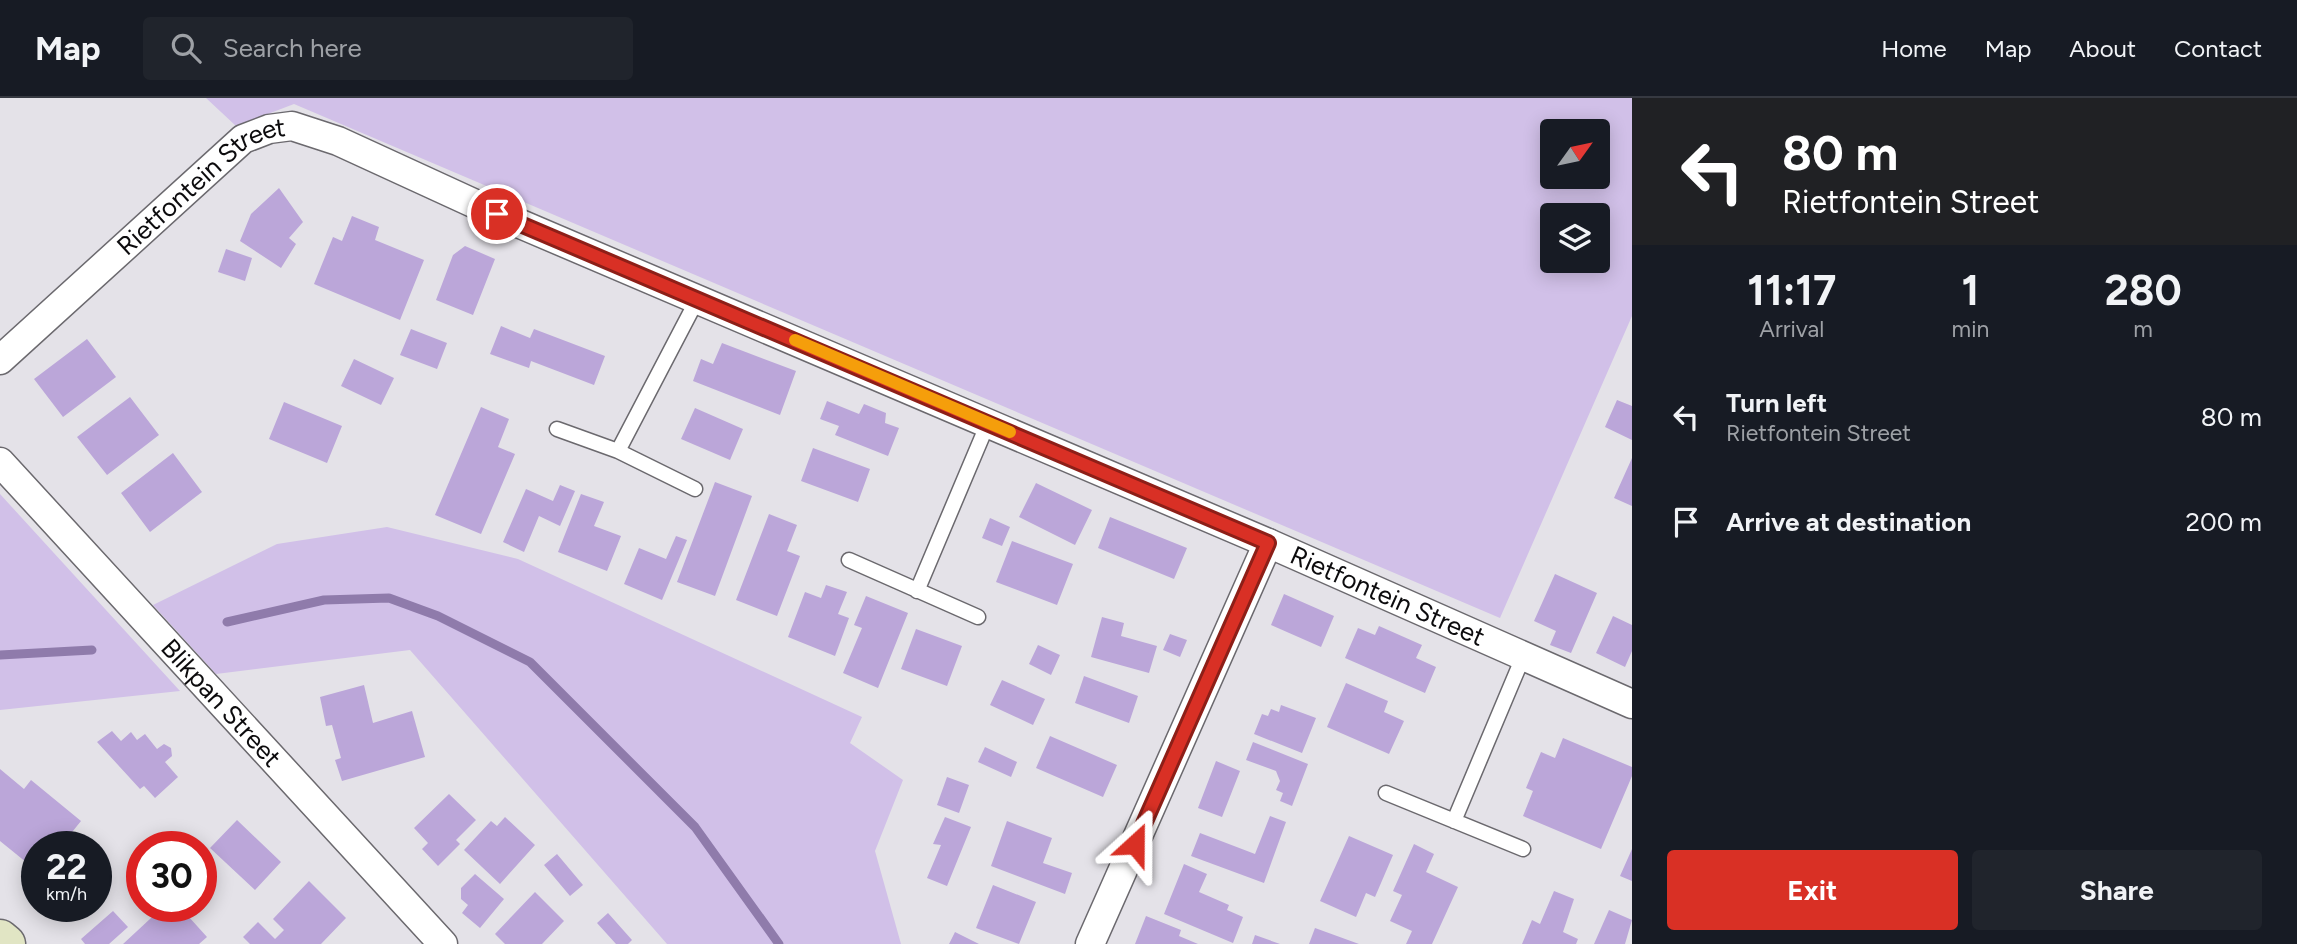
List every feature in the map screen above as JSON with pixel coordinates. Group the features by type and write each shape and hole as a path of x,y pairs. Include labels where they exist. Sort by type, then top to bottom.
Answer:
{"street":[{"name":"Rietfontein Street","path":"0,360 243,139 269,129 292,126 338,141 497,214 1268,543 1632,704"},
{"name":"Blikpan Street","path":"0,462 443,944"},
{"path":"1090,944 1268,543"},
{"path":"0,939 6,944"}],"lane":[{"path":"618,452 698,298"},
{"path":"917,591 988,423"},
{"path":"557,429 618,452 695,489"},
{"path":"849,560 978,617"},
{"path":"1454,821 1523,657"},
{"path":"1386,793 1522,849"}],"shaded area":[{"path":"206,98 1632,98 1632,316 1500,618 294,104 236,126"},
{"path":"0,494 180,691 0,710"},
{"path":"387,527 518,559 862,717 850,743 903,780 875,851 901,944 667,944 410,650 216,674 153,605 277,544"}],"building":[{"path":"279,188 303,222 289,238 296,244 281,268 240,241 251,214"},
{"path":"352,216 379,227 375,240 424,260 400,320 314,284 333,237 342,241"},
{"path":"465,246 495,259 473,315 436,300 453,255"},
{"path":"226,249 252,258 245,281 218,272"},
{"path":"501,326 530,338 534,329 605,356 594,385 531,361 529,368 490,354"},
{"path":"411,329 447,343 437,369 400,355"},
{"path":"87,339 116,377 63,417 34,379"},
{"path":"722,343 796,371 780,415 693,381 701,359 713,364"},
{"path":"354,359 394,378 381,405 341,386"},
{"path":"130,397 159,435 107,475 77,437"},
{"path":"1617,400 1632,406 1632,440 1605,427"},
{"path":"827,401 859,414 864,404 886,413 885,423 899,428 888,456 835,435 839,426 820,419"},
{"path":"284,402 342,426 327,463 269,439"},
{"path":"481,407 509,419 498,447 515,454 481,534 435,515"},
{"path":"695,408 743,429 730,460 681,439"},
{"path":"813,448 870,469 858,502 801,481"},
{"path":"173,453 202,492 150,532 121,493"},
{"path":"1632,458 1632,506 1614,498"},
{"path":"715,482 752,496 715,596 677,582"},
{"path":"1036,483 1092,510 1075,545 1019,517"},
{"path":"560,485 575,491 560,526 539,516 524,552 503,542 526,489 553,501"},
{"path":"581,494 604,502 594,526 621,536 607,571 558,552"},
{"path":"769,514 797,525 787,551 800,556 777,616 736,600"},
{"path":"1110,517 1187,548 1174,579 1098,548"},
{"path":"990,518 1010,527 1002,546 982,538"},
{"path":"676,536 687,540 662,600 624,584 639,548 666,559"},
{"path":"1012,541 1073,564 1057,605 996,582"},
{"path":"1555,574 1597,593 1571,653 1550,645 1556,631 1534,621"},
{"path":"826,585 847,592 838,614 849,618 835,656 788,637 805,592 821,598"},
{"path":"1284,594 1334,616 1321,647 1271,625"},
{"path":"866,596 908,613 878,688 843,673 862,628 854,625"},
{"path":"1613,616 1632,625 1632,651 1625,667 1596,653"},
{"path":"1102,617 1124,623 1121,636 1157,646 1149,673 1091,657"},
{"path":"1379,626 1422,645 1416,658 1436,667 1425,693 1345,658 1358,628 1375,635"},
{"path":"916,629 962,646 947,686 901,669"},
{"path":"1170,634 1187,640 1180,657 1163,650"},
{"path":"1038,645 1060,655 1051,675 1029,664"},
{"path":"1084,676 1138,696 1129,723 1075,703"},
{"path":"1002,680 1045,699 1033,725 990,705"},
{"path":"1346,683 1388,701 1384,712 1404,721 1389,754 1327,727"},
{"path":"364,685 373,723 412,711 425,757 342,781 335,760 341,758 332,725 326,726 320,697"},
{"path":"1281,705 1316,718 1302,753 1254,734 1262,714 1268,716 1271,709 1279,712"},
{"path":"112,731 121,741 131,732 137,740 145,734 157,749 164,744 171,748 172,756 165,762 178,777 155,798 144,786 140,789 97,742"},
{"path":"1050,736 1117,765 1103,797 1036,768"},
{"path":"1563,738 1632,767 1632,776 1601,849 1523,816 1533,791 1526,788 1541,752 1555,758"},
{"path":"1253,742 1308,764 1292,806 1280,801 1283,793 1276,790 1280,781 1276,771 1246,760"},
{"path":"985,747 1017,762 1011,777 978,762"},
{"path":"1216,761 1240,771 1222,817 1198,808"},
{"path":"0,769 24,789 31,780 81,821 73,831 21,831 21,858 0,841"},
{"path":"947,777 969,785 959,813 937,805"},
{"path":"449,794 476,820 456,840 460,844 438,866 422,849 428,843 414,828"},
{"path":"1270,816 1286,822 1264,883 1191,856 1200,833 1255,854"},
{"path":"505,817 535,845 500,884 464,850 491,821 497,826"},
{"path":"945,817 971,827 947,886 927,878 941,845 933,844"},
{"path":"237,820 281,862 255,890 217,855 217,841"},
{"path":"1007,821 1052,838 1043,863 1072,873 1065,894 991,866"},
{"path":"1349,836 1393,855 1375,897 1366,893 1356,917 1320,901"},
{"path":"1414,844 1434,854 1426,872 1458,887 1432,944 1406,944 1412,931 1390,921 1402,895 1393,891"},
{"path":"1632,849 1632,881 1620,876"},
{"path":"557,854 583,885 570,896 544,865"},
{"path":"1184,864 1207,874 1199,892 1229,905 1227,910 1243,917 1233,943 1164,914"},
{"path":"475,874 504,899 480,928 462,913 468,905 461,899 461,888"},
{"path":"309,881 346,918 321,944 250,944 243,937 258,922 275,939 284,930 273,919"},
{"path":"993,885 1036,902 1019,944 976,928"},
{"path":"1554,891 1574,899 1563,932 1578,939 1576,944 1522,944 1532,920 1540,924"},
{"path":"535,892 564,921 542,944 505,944 495,934"},
{"path":"1609,910 1632,920 1625,944 1594,944"},
{"path":"112,912 128,927 109,944 85,944 81,939 100,922 112,922"},
{"path":"608,913 632,940 628,944 616,944 597,923"},
{"path":"1146,916 1181,930 1179,936 1198,944 1135,944"},
{"path":"147,922 193,922 207,937 199,944 123,944"},
{"path":"1315,928 1359,944 1309,944"},
{"path":"955,932 979,944 949,944"},
{"path":"1255,935 1280,944 1252,944"}],"waterway":[{"path":"227,622 324,600 389,598 438,616 530,662 695,827 779,944"},
{"path":"0,655 92,650"}],"slow traffic":[{"path":"795,340 1010,432"}],"route":[{"path":"497,214 1268,543 1135,844"}]}
